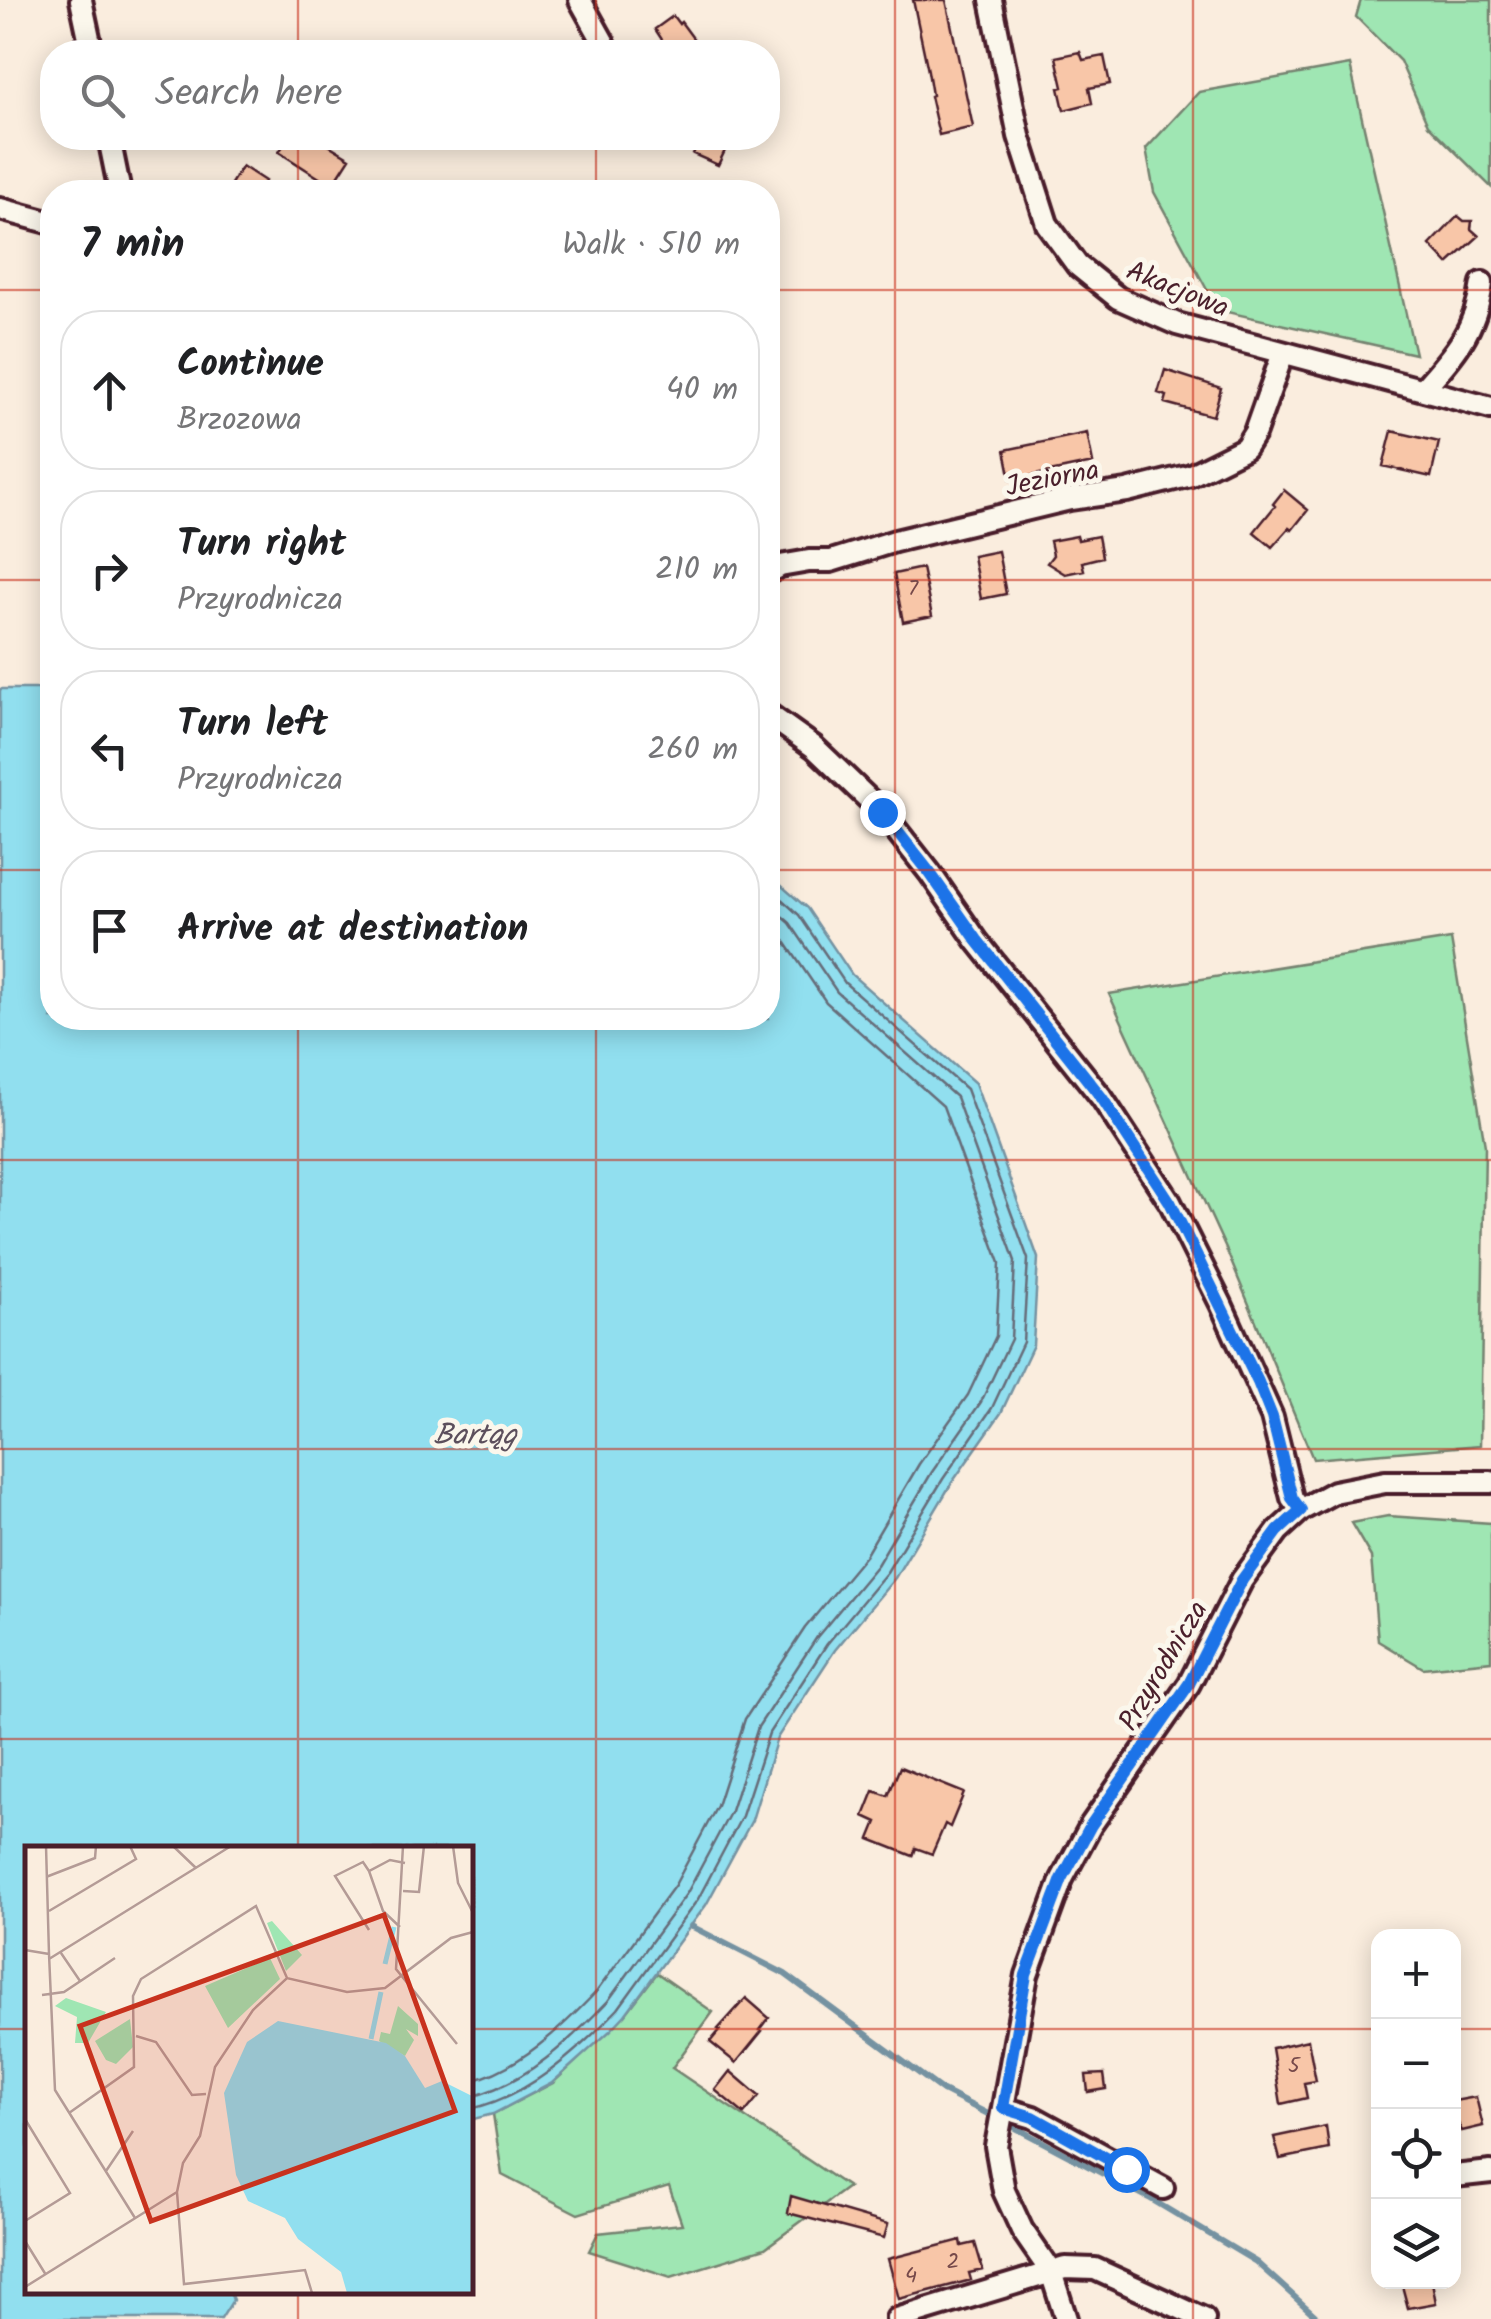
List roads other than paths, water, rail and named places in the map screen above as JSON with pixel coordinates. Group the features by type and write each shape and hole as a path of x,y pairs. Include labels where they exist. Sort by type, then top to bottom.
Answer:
{"street":[{"path":"81,0 89,40"},
{"path":"580,0 602,40"},
{"name":"Akacjowa","path":"991,0 1019,136 1047,224 1078,265 1118,298 1178,324 1491,408"},
{"path":"111,150 118,180"},
{"path":"0,208 40,220"},
{"path":"1423,388 1453,355 1471,326 1479,307 1482,283"},
{"name":"Jeziorna","path":"780,566 831,560 1070,499 1127,491 1191,475 1245,448 1255,432 1282,353"},
{"path":"780,723 814,747 882,812 1102,1098 1170,1202 1228,1320 1272,1417 1292,1498 1301,1510 1334,1492 1384,1482 1491,1482"},
{"name":"Przyrodnicza","path":"1066,2319 1050,2272 1022,2230 1004,2191 996,2146 1026,1975 1062,1879 1091,1825 1189,1684 1242,1580 1278,1531 1301,1510"},
{"path":"1003,2108 1033,2117 1163,2188"},
{"path":"1461,2175 1491,2172"},
{"path":"896,2319 1066,2268 1096,2269 1204,2319"}],"water":[{"name":"Bartąg","path":"0,689 40,689 40,1030 780,1030 780,884 807,908 852,975 975,1083 1038,1258 1033,1345 1001,1413 951,1484 895,1578 835,1650 777,1738 752,1820 706,1905 610,2031 552,2083 493,2114 472,2119 472,1846 25,1846 25,2294 231,2294 233,2300 221,2319 0,2319"}],"waterway":[{"path":"691,1926 785,1974 943,2091 990,2115"},
{"path":"1014,2127 1149,2198 1256,2262 1319,2319"}]}
